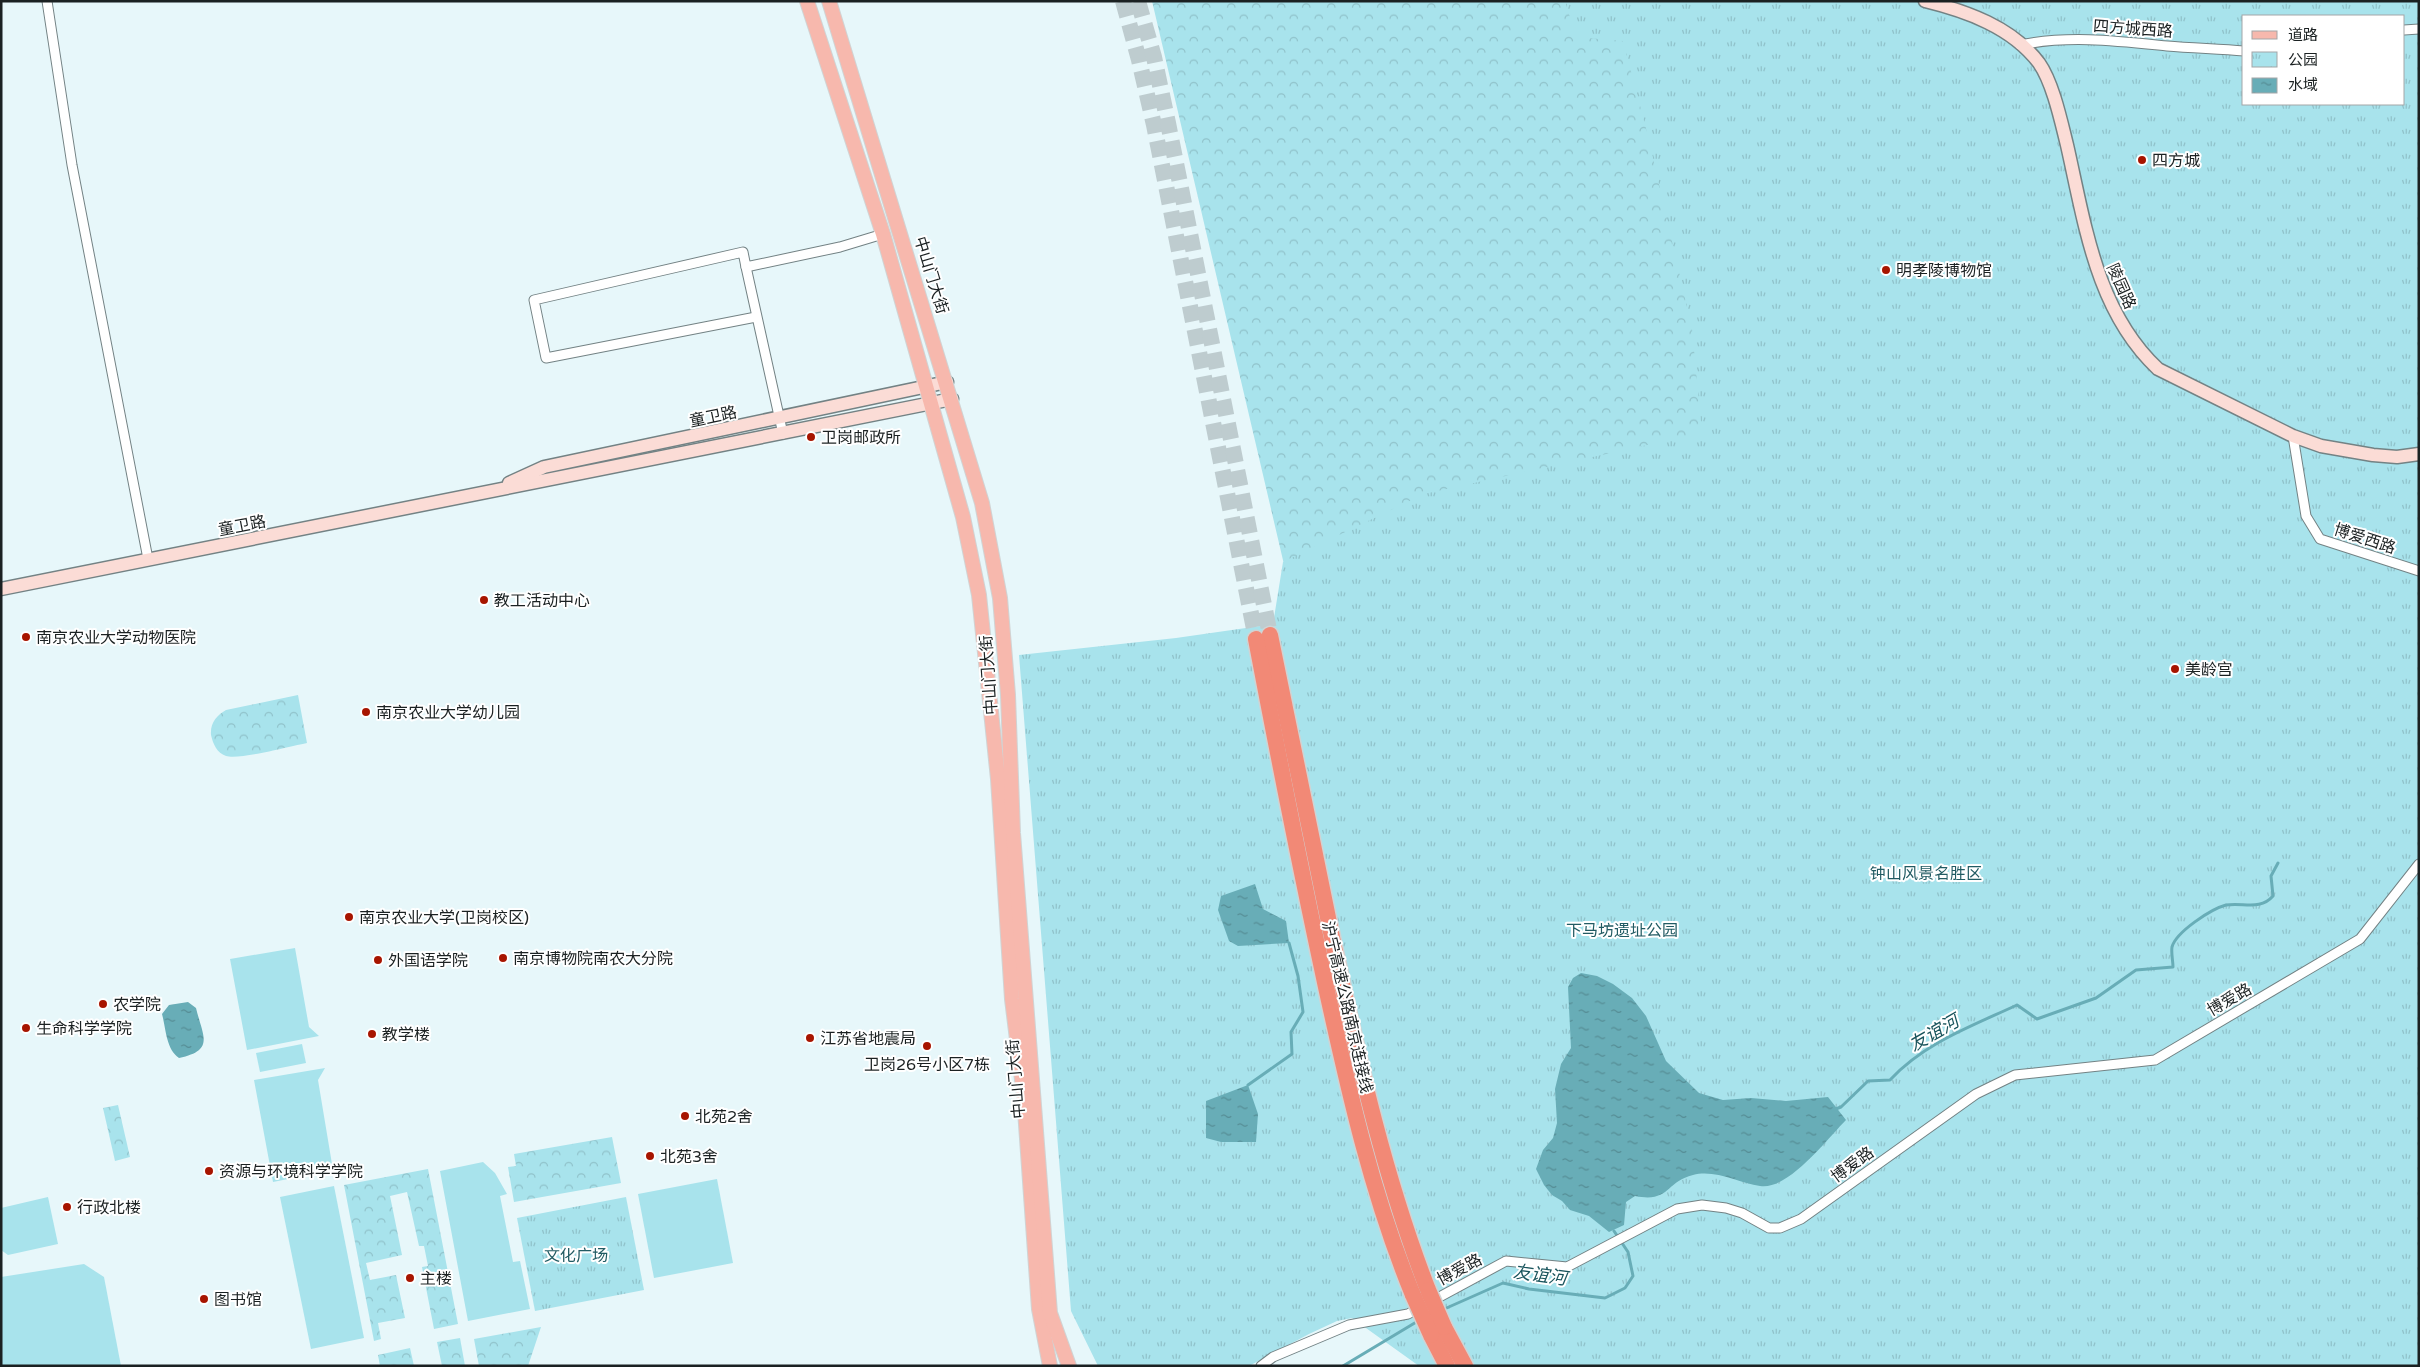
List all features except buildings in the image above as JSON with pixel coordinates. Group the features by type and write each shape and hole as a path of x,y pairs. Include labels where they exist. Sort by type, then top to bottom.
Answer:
{"highway":[{"name":"沪宁高速公路南京连接线","path":"1263,637 1290,817 1345,1075 1381,1210 1438,1331 1447,1366"},
{"name":"沪宁高速公路南京连接线","path":"1438,1331 1464,1366"}],"main road":[{"name":"中山门大街","path":"807,1 851,142 883,234 963,517 980,595 998,779 1012,999 1024,1096 1039,1309 1050,1366"},
{"name":"中山门大街","path":"829,1 952,399 982,504 1000,598 1008,695 1013,833 1050,1313 1069,1366"}],"street":[{"path":"47,1 72,165 148,559"},
{"name":"陵园路","path":"1925,1 1961,10 2002,30 2039,64 2058,108 2093,258 2109,301 2122,325 2145,356 2158,369 2293,436 2321,446 2351,452 2397,457 2419,454"},
{"path":"2405,30 2419,29"},
{"name":"四方城西路","path":"2020,45 2088,39 2242,51"},
{"path":"746,267 840,247 883,234"},
{"path":"756,317 546,358 534,300 743,252 783,434"},
{"name":"童卫路","path":"489,492 544,467 947,382"},
{"name":"童卫路","path":"1,589 952,399"},
{"name":"博爱西路","path":"2293,436 2306,516 2320,539 2419,571"},
{"name":"博爱路","path":"1261,1366 1273,1357 1349,1325 1408,1314 1506,1261 1567,1267 1677,1209 1702,1205 1726,1208 1742,1213 1769,1228 1786,1226 1801,1219 1976,1094 2015,1075 2154,1060 2360,939 2419,864"}],"green space":[{"path":"1152,1 2419,1 2419,758 1312,684"},
{"name":"钟山风景名胜区","path":"1565,1 2419,1 2419,1366 1419,1366 1352,1318 1337,1321 1309,1334 1249,1366 1098,1366 1071,1311 1019,655 1176,638 1273,624 1283,562 1424,494 1702,433 1692,329 1648,136 1623,41 1576,37"},
{"path":"298,695 307,743 233,757 223,755 216,748 211,735 212,727 217,717 226,710"},
{"path":"295,948 309,1027 319,1036 247,1050 230,959"},
{"path":"302,1044 306,1063 260,1072 256,1053"},
{"path":"325,1068 318,1080 333,1170 273,1182 254,1080"},
{"path":"118,1105 130,1157 115,1161 103,1108"},
{"path":"612,1137 621,1183 514,1202 508,1167 516,1166 514,1154"},
{"path":"483,1162 495,1173 507,1194 500,1196 513,1262 520,1261 530,1309 468,1321 440,1171"},
{"path":"428,1169 458,1324 434,1329 422,1267 428,1266 424,1246 419,1246 407,1192 390,1196 402,1255 366,1263 370,1280 396,1275 405,1318 378,1323 381,1339 374,1341 344,1185"},
{"path":"717,1179 733,1263 654,1278 638,1194"},
{"path":"334,1186 364,1338 311,1349 280,1197"},
{"path":"48,1197 58,1244 8,1255 1,1250 1,1208"},
{"name":"文化广场","path":"626,1197 644,1290 535,1311 517,1218"},
{"path":"84,1264 104,1277 121,1366 1,1366 1,1277"},
{"path":"541,1327 528,1366 479,1366 474,1339"},
{"path":"460,1338 465,1366 442,1366 437,1342"},
{"path":"410,1348 414,1366 380,1366 378,1355"}],"water":[{"path":"1255,884 1263,909 1286,921 1289,943 1238,946 1229,941 1218,910 1221,896"},
{"path":"1581,973 1597,976 1613,984 1632,998 1646,1016 1666,1061 1699,1093 1723,1100 1751,1098 1786,1101 1828,1097 1846,1120 1807,1162 1783,1180 1771,1185 1760,1186 1718,1175 1693,1175 1677,1182 1667,1191 1655,1197 1635,1196 1626,1202 1624,1225 1609,1232 1589,1216 1570,1210 1562,1201 1552,1195 1544,1185 1536,1169 1543,1150 1553,1138 1557,1123 1555,1089 1561,1064 1571,1048 1568,987 1573,978"},
{"path":"188,1002 196,1008 204,1041 198,1051 179,1058 169,1044 162,1014 169,1005"},
{"path":"1248,1085 1258,1114 1256,1142 1221,1142 1206,1138 1206,1101"}],"waterway":[{"name":"友谊河","path":"1833,1110 1841,1107 1868,1081 1890,1080 1903,1067 1949,1036 2017,1005 2037,1019 2096,998 2136,970 2173,967 2172,947 2180,935 2195,922 2226,905 2257,905 2268,901 2273,896 2271,876 2278,863"},
{"path":"1248,1085 1292,1054 1291,1032 1303,1012 1298,976 1289,943"},
{"name":"友谊河","path":"1442,1310 1503,1283 1529,1289 1605,1298 1625,1288 1633,1276 1628,1252 1614,1231"},
{"name":"友谊河","path":"1343,1366 1418,1321"}],"tunnel":[{"path":"1123,1 1154,125 1256,639"},
{"path":"1138,1 1154,57 1168,123 1270,635"}],"place":[{"name":"四方城","path":"2142,160"},
{"name":"明孝陵博物馆","path":"1886,270"},
{"name":"卫岗邮政所","path":"811,437"},
{"name":"教工活动中心","path":"484,600"},
{"name":"南京农业大学动物医院","path":"26,637"},
{"name":"美龄宫","path":"2175,669"},
{"name":"南京农业大学幼儿园","path":"366,712"},
{"name":"南京农业大学(卫岗校区)","path":"349,917"},
{"name":"南京博物院南农大分院","path":"503,958"},
{"name":"外国语学院","path":"378,960"},
{"name":"农学院","path":"103,1004"},
{"name":"生命科学学院","path":"26,1028"},
{"name":"教学楼","path":"372,1034"},
{"name":"江苏省地震局","path":"810,1038"},
{"name":"卫岗26号小区7栋","path":"927,1046"},
{"name":"北苑2舍","path":"685,1116"},
{"name":"北苑3舍","path":"650,1156"},
{"name":"资源与环境科学学院","path":"209,1171"},
{"name":"行政北楼","path":"67,1207"},
{"name":"主楼","path":"410,1278"},
{"name":"图书馆","path":"204,1299"}],"park label":[{"name":"下马坊遗址公园","path":"1622,930"}]}
